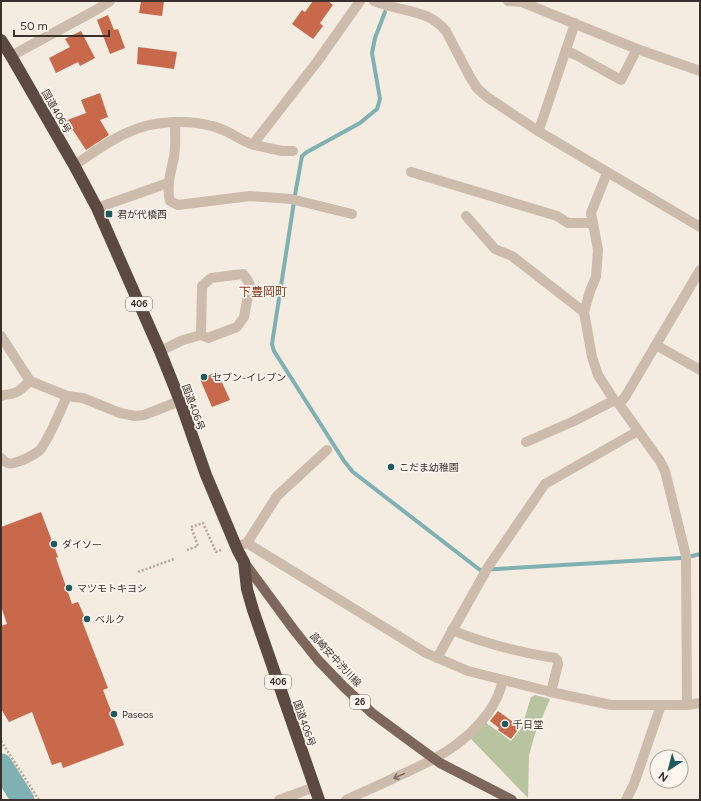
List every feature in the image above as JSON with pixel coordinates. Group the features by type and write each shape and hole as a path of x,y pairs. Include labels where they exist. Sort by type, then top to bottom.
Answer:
{"highway":[{"name":"国道406号","path":"1,40 74,164 97,208 160,351 180,401 206,475 242,545 247,589 253,610 319,800"}],"main road":[{"name":"高崎安中渋川線","path":"244,562 318,660 372,713 434,760 512,800"}],"street":[{"path":"11,56 110,1"},
{"path":"254,144 317,62 360,1"},
{"path":"374,1 380,4 420,13 430,17 441,25 446,31 470,77 477,88 487,97 607,173 700,227"},
{"path":"508,1 522,2 637,49 700,70"},
{"path":"538,130 575,23"},
{"path":"566,51 621,80 637,49"},
{"path":"175,122 174,156 168,183 168,195 170,201 178,205 250,196 291,199 352,214"},
{"path":"74,164 129,131 155,124 175,122 193,122 212,125 246,142 282,151 293,151"},
{"path":"411,172 557,216 568,224 593,223"},
{"path":"607,173 591,213 598,250 596,277 584,312 592,357 598,375 660,461 665,471 686,556 687,705"},
{"path":"97,208 168,183"},
{"path":"466,216 495,250 512,256 584,312"},
{"path":"526,442 574,421 609,403 617,402 625,397 656,345 697,284 700,270"},
{"path":"160,351 183,340 201,335 208,338 237,327 244,317 250,285 248,280 242,274 211,278 202,286 201,335"},
{"path":"1,336 30,381 67,396 83,398 120,413 136,416 144,415 180,401"},
{"path":"656,345 700,370"},
{"path":"1,396 4,394 13,394 17,392 30,381"},
{"path":"1,458 10,464 26,459 39,450 47,439 67,396"},
{"path":"437,658 488,567 545,484 638,431"},
{"path":"326,450 277,496 242,545 426,653 468,671 550,692 610,705 687,705 700,702"},
{"path":"452,630 499,646 555,658 558,664 550,692"},
{"path":"346,800 434,760 466,738 475,730 494,705 501,692 504,680"},
{"path":"626,800 634,784 661,705"},
{"path":"279,800 314,787"}],"path":[{"path":"187,550 198,546 191,527 203,523 216,552 223,550"},
{"path":"138,572 174,559"},
{"path":"1,741 39,800"}],"green space":[{"path":"535,695 550,699 535,734 529,755 528,798 471,739 485,722 511,741 522,727 531,697"}],"building":[{"path":"141,1 164,1 162,16 139,13"},
{"path":"313,1 328,1 333,5 320,23 323,26 313,39 292,24 302,10 305,12"},
{"path":"108,15 114,30 118,29 125,48 110,54 97,20"},
{"path":"81,31 95,58 80,66 78,62 56,73 49,58 70,47 65,39"},
{"path":"138,47 177,52 174,69 137,64"},
{"path":"100,93 108,117 100,120 109,135 86,150 73,130 70,132 65,121 86,113 81,100"},
{"path":"217,372 230,400 212,407 200,379"},
{"path":"41,512 58,557 56,558 72,604 78,602 86,620 82,621 108,688 103,690 124,745 63,768 61,762 52,765 32,712 9,722 1,709 1,626 7,624 1,606 1,527"},
{"name":"千日堂","path":"498,711 520,727 511,739 498,730 499,728 490,721"}],"waterway":[{"path":"295,195 302,156 360,123 377,109 380,99 372,53 375,38 385,12"},
{"path":"294,202 272,344 274,351 344,461 353,472 480,570 681,558"},
{"path":"692,556 700,554"},
{"path":"1,765 23,800"}],"place":[{"name":"君が代橋西","path":"109,214"},
{"name":"セブン-イレブン","path":"204,377"},
{"name":"こだま幼稚園","path":"391,467"},
{"name":"ダイソー","path":"54,544"},
{"name":"マツモトキヨシ","path":"69,588"},
{"name":"ベルク","path":"87,619"},
{"name":"Paseos","path":"114,714"},
{"name":"千日堂","path":"505,724"}],"district":[{"name":"下豊岡町","path":"263,292"}]}
